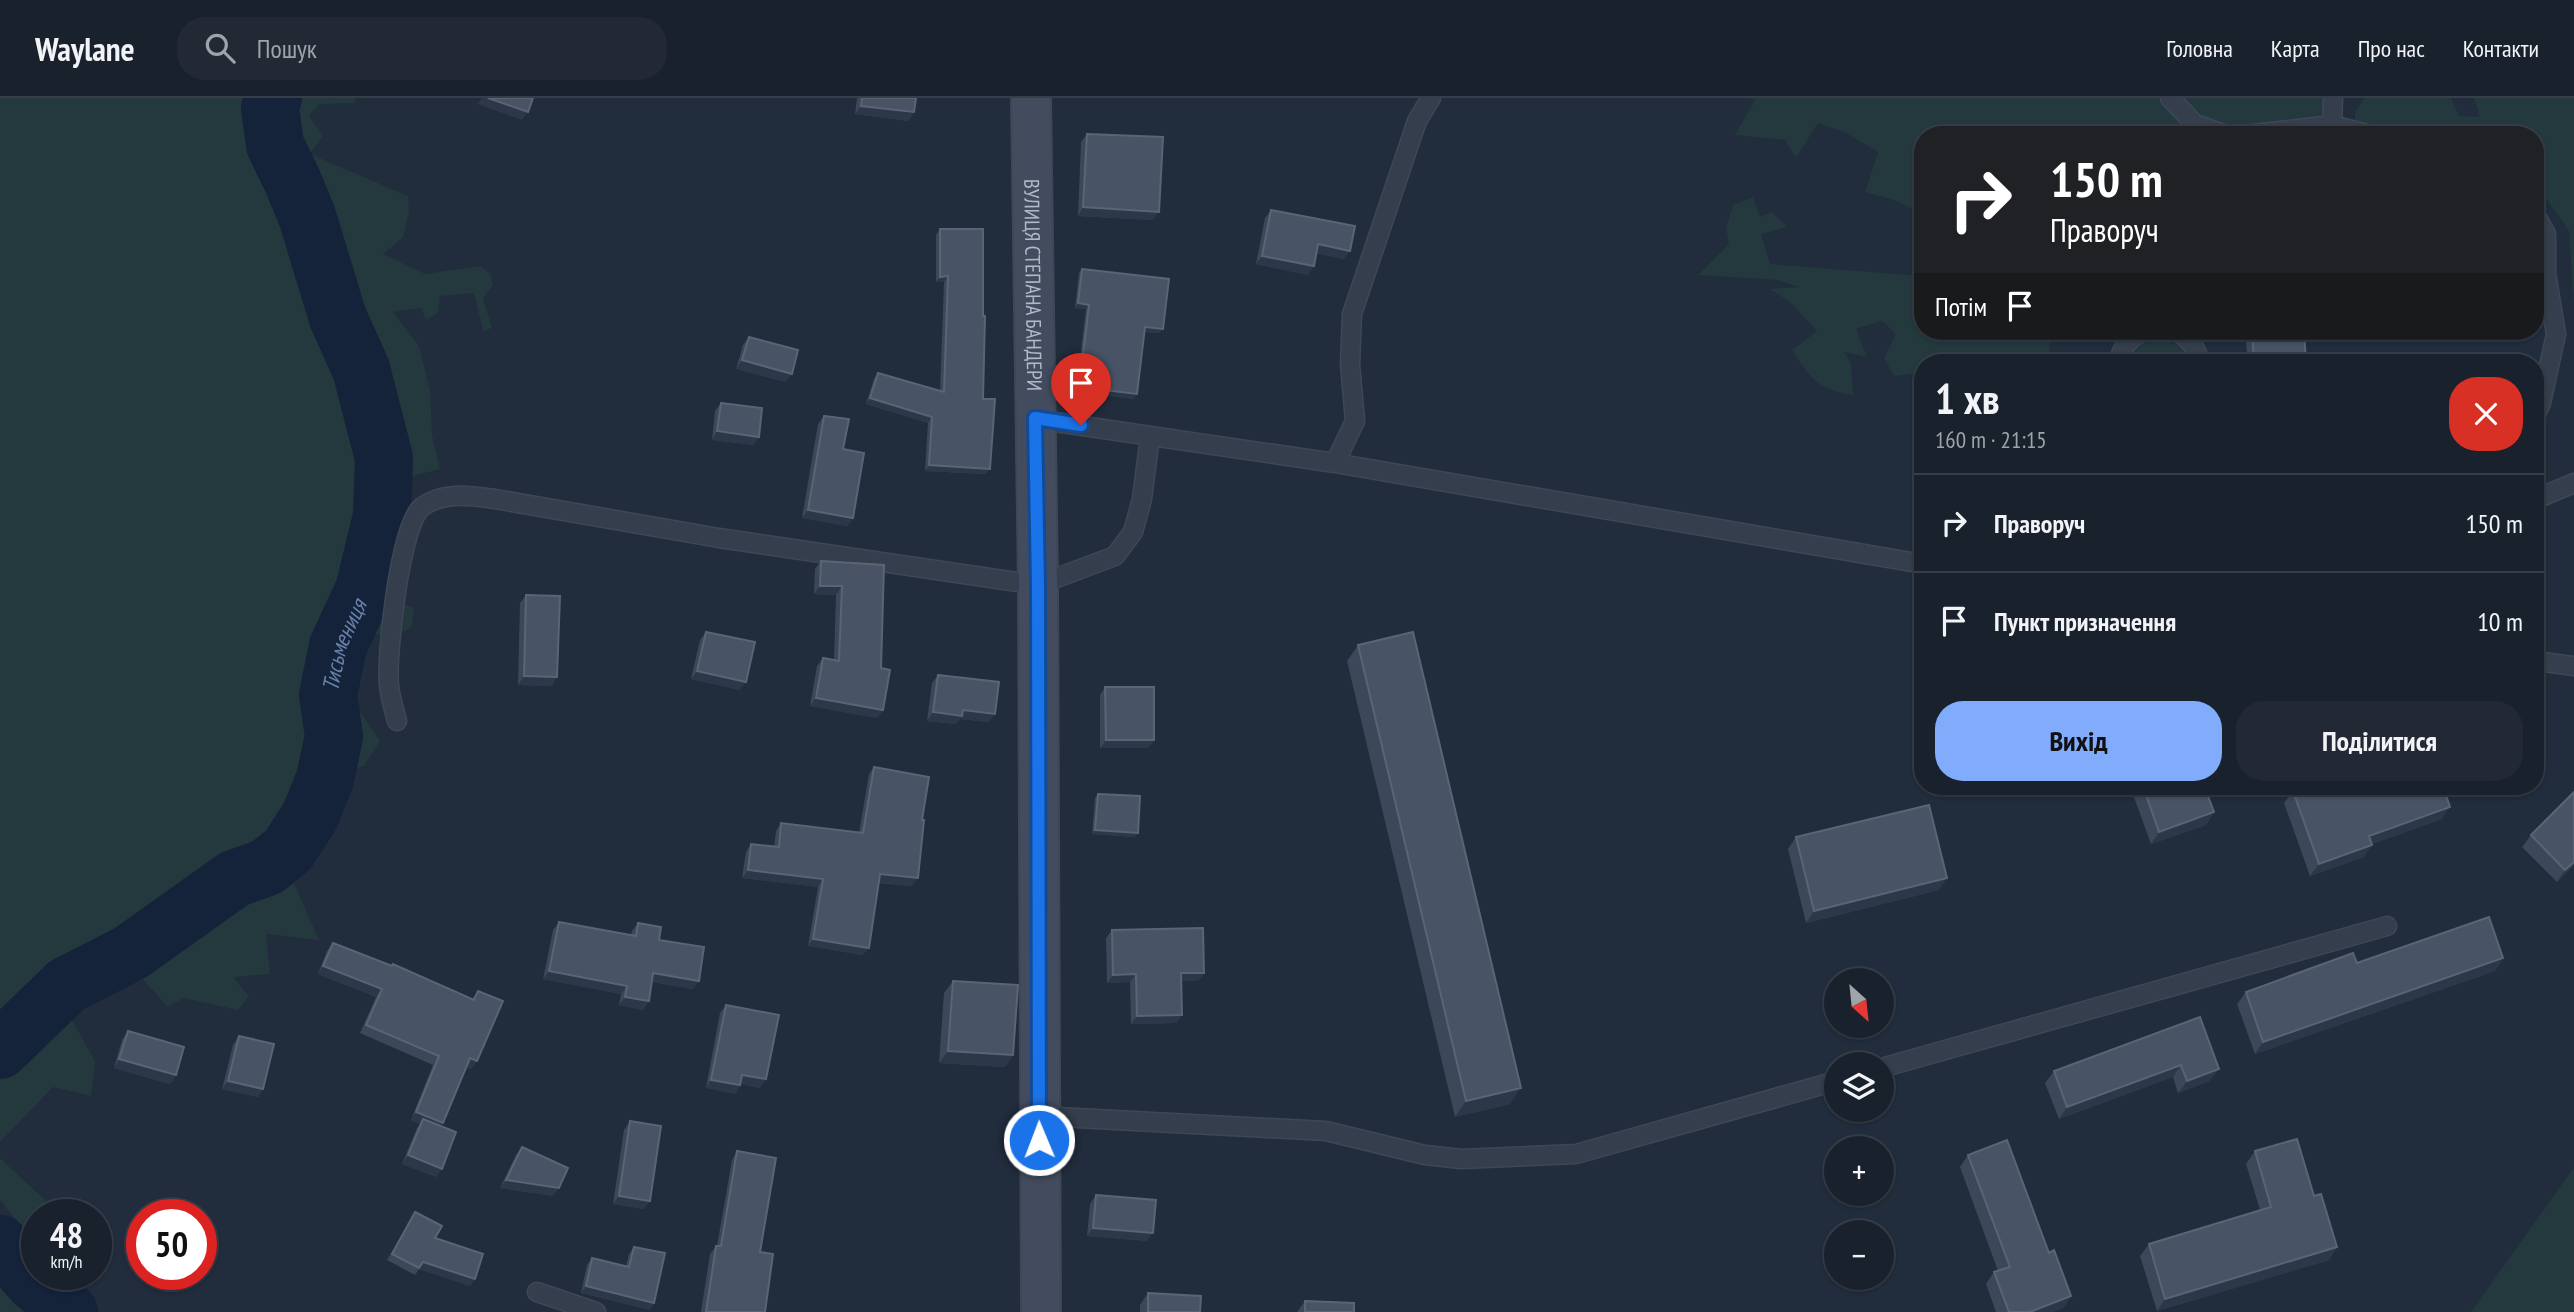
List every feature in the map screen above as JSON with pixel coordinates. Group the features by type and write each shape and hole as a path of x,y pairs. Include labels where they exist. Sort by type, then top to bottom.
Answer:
{"main road":[{"name":"ВУЛИЦЯ СТЕПАНА БАНДЕРИ","path":"1031,98 1038,585 1041,1312"}],"lane":[{"path":"1335,463 1355,421 1350,364 1352,314 1417,121 1431,98"},
{"path":"2170,98 2195,124 2201,126"},
{"path":"2332,125 2333,98"},
{"path":"2323,126 2336,126"},
{"path":"2544,230 2544,249"},
{"path":"2544,285 2556,334 2544,388"},
{"path":"2121,354 2131,340"},
{"path":"1035,418 1335,463 1914,562"},
{"path":"397,721 388,686 389,655 403,547 412,522 421,508 439,499 458,495 495,499 719,538 1038,585 1115,556 1133,532 1142,499 1150,436"},
{"path":"2544,496 2574,483"},
{"path":"2544,662 2574,666"},
{"path":"1894,1064 2386,926"},
{"path":"1039,1115 1326,1131 1425,1156 1461,1159 1563,1154 1589,1150 1824,1084"},
{"path":"537,1292 596,1312"}],"green space":[{"path":"0,98 356,98 354,103 319,104 309,116 323,136 310,154 408,196 409,212 403,237 383,254 425,274 480,266 491,274 493,285 483,298 492,328 483,331 474,293 440,296 438,313 426,320 421,308 393,312 419,346 430,391 432,435 440,469 361,490 358,551 385,596 414,608 412,626 406,631 365,636 324,658 380,741 364,766 308,778 340,820 294,883 319,940 266,934 270,974 233,977 249,996 238,1010 183,998 168,1007 136,972 67,1011 95,1061 91,1096 53,1087 0,1142"},
{"path":"1750,98 2328,98 2333,102 2320,119 2265,126 2212,126 2196,109 2182,117 2187,126 1914,126 1914,210 1894,200 1865,192 1878,152 1844,132 1818,123 1796,158 1785,140 1735,135 1755,100"},
{"path":"2364,98 2451,98 2459,116 2480,117 2474,98 2574,98 2574,304 2569,231 2544,195 2544,126 2355,126 2355,113"},
{"path":"1753,197 1760,217 1772,212 1787,227 1761,234 1770,264 1909,275 1914,272 1914,340 2050,340 2049,351 2051,354 1914,354 1914,373 1894,376 1884,358 1896,334 1882,321 1856,329 1867,357 1844,352 1851,363 1853,395 1832,390 1810,376 1792,350 1817,331 1791,303 1770,289 1799,287 1778,280 1698,275 1729,244 1726,228 1733,205"},
{"path":"2167,341 2176,345 2184,354 2134,354 2147,342"},
{"path":"0,1158 44,1199 21,1199 21,1226 0,1200"},
{"path":"2574,1167 2574,1312 2471,1312"},
{"path":"0,1256 21,1279 21,1290 31,1290 51,1312 0,1312"}],"building":[{"path":"488,98 533,98 528,112"},
{"path":"862,98 916,98 914,112 861,106"},
{"path":"1087,134 1163,137 1159,212 1083,207"},
{"path":"1271,210 1355,226 1350,251 1318,244 1314,266 1262,256"},
{"path":"940,229 983,229 983,399 995,399 990,469 929,465 932,417 870,398 878,373 944,392 948,276 940,277"},
{"path":"1082,269 1169,279 1163,329 1145,327 1137,394 1079,387 1089,305 1078,303"},
{"path":"749,337 798,350 792,374 742,360"},
{"path":"2253,340 2305,340 2305,354 2253,354"},
{"path":"721,403 762,408 759,437 717,431"},
{"path":"824,416 849,419 843,449 864,453 853,518 808,510"},
{"path":"821,561 884,565 881,668 890,670 883,710 816,698 823,658 839,661 842,586 820,586"},
{"path":"526,595 560,596 557,677 524,676"},
{"path":"706,632 755,642 746,682 697,671"},
{"path":"1413,632 1521,1088 1466,1101 1358,645"},
{"path":"938,675 999,682 995,714 963,710 962,716 933,712"},
{"path":"1105,687 1154,687 1154,740 1106,740"},
{"path":"874,767 929,777 922,820 918,878 880,874 869,948 813,939 823,879 748,870 751,844 779,847 781,823 863,833"},
{"path":"2574,792 2574,862 2565,870 2531,835"},
{"path":"1098,794 1140,796 1138,833 1095,830"},
{"path":"2146,795 2207,795 2214,812 2159,832"},
{"path":"2294,795 2446,795 2450,807 2369,836 2372,845 2319,864"},
{"path":"1929,805 1947,878 1814,911 1796,837"},
{"path":"2489,917 2503,958 2263,1042 2246,992 2353,953 2357,963"},
{"path":"559,922 636,936 638,923 661,927 659,940 704,947 699,981 653,973 649,1001 625,997 627,986 549,971"},
{"path":"1203,928 1204,973 1181,973 1182,1015 1137,1016 1136,974 1113,975 1112,930"},
{"path":"333,943 392,966 393,964 474,1000 478,991 503,1001 477,1061 470,1058 443,1123 416,1112 439,1056 366,1025 382,989 323,966"},
{"path":"953,981 1018,985 1013,1055 948,1051"},
{"path":"726,1005 779,1015 766,1079 742,1075 740,1085 711,1080"},
{"path":"2200,1017 2219,1069 2187,1081 2181,1065 2067,1107 2054,1071"},
{"path":"128,1031 184,1047 176,1075 119,1059"},
{"path":"239,1036 274,1044 263,1089 228,1081"},
{"path":"423,1119 456,1132 442,1169 408,1155"},
{"path":"630,1121 661,1126 650,1201 619,1196"},
{"path":"2297,1139 2314,1196 2321,1194 2337,1247 2165,1299 2149,1244 2271,1207 2255,1151"},
{"path":"2007,1140 2049,1253 2054,1250 2071,1296 2030,1312 2009,1312 1994,1272 2010,1267 1968,1155"},
{"path":"522,1147 568,1168 559,1188 506,1180"},
{"path":"737,1151 776,1158 760,1252 773,1254 765,1312 706,1312 716,1246 721,1246"},
{"path":"1096,1195 1156,1200 1153,1233 1093,1228"},
{"path":"415,1212 442,1226 435,1238 483,1254 475,1279 423,1262 419,1268 392,1254"},
{"path":"634,1247 665,1253 654,1303 586,1286 592,1258 629,1267"},
{"path":"1148,1293 1201,1296 1200,1312 1148,1312"},
{"path":"1305,1301 1354,1303 1354,1312 1305,1312"}],"waterway":[{"name":"Тисьмениця","path":"0,1050 67,985 130,953 234,879 267,867 288,850 310,816 325,779 334,736 328,695 338,646 364,590 382,516 384,458 361,369 338,318 307,216 275,145 270,108 273,98"},
{"name":"Тисьмениця","path":"0,1244 33,1281 69,1312"}],"route":[{"path":"1039,1140 1035,418 1081,425"}]}
